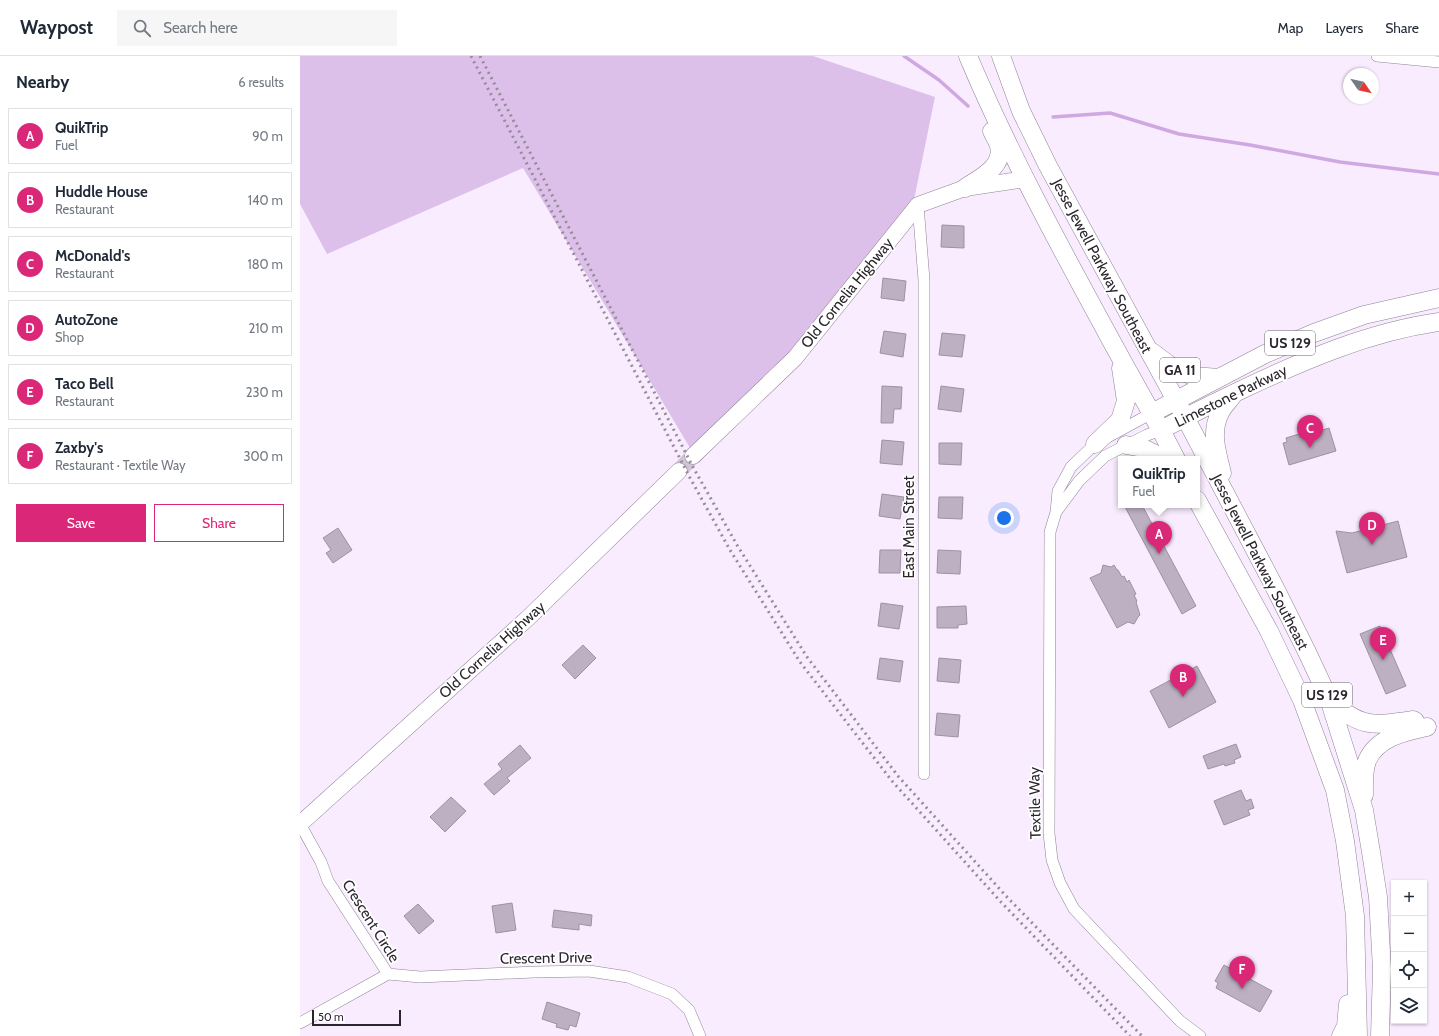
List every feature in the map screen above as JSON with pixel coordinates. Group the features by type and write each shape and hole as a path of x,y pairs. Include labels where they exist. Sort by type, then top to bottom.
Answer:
{"main road":[{"name":"Jesse Jewell Parkway Southeast","path":"968,56 1025,179 1118,354 1174,456"},
{"name":"Jesse Jewell Parkway Southeast","path":"1001,56 1021,111 1048,166 1185,417 1300,639 1329,699 1364,810 1378,897 1382,969 1380,1036"},
{"path":"965,188 989,173 996,162 999,152 999,146 983,108 983,90"},
{"name":"Limestone Parkway","path":"1152,413 1265,354 1338,323 1364,315 1439,298"},
{"name":"Limestone Parkway","path":"1161,430 1284,369 1340,347 1401,329 1439,322"},
{"name":"GA 11","path":"1146,348 1172,367 1193,376 1219,378"},
{"path":"1096,444 1120,420 1126,401 1118,354"},
{"name":"US 129","path":"1229,501 1215,446 1214,431 1220,412 1234,393"},
{"path":"1126,446 1143,448 1159,456"},
{"name":"Jesse Jewell Parkway Southeast","path":"1200,505 1269,631 1302,700 1335,790 1346,841 1355,916 1358,1036"},
{"path":"1329,699 1341,711 1366,724 1413,720 1433,728"},
{"path":"1364,810 1364,775 1368,760 1374,750 1386,739 1398,734 1433,728"},
{"path":"1341,1036 1346,1026 1348,1003 1357,987"}],"street":[{"path":"1377,56 1439,62"},
{"path":"918,204 965,188 1025,179"},
{"name":"East Main Street","path":"918,204 924,280 924,774"},
{"name":"Old Cornelia Highway","path":"693,456 795,358 918,204"},
{"name":"Textile Way","path":"1152,413 1096,444 1071,468 1058,491 1056,512 1050,532 1049,833 1052,860 1060,883 1074,909 1180,1021 1200,1036"},
{"name":"Textile Way","path":"1056,512 1079,480 1105,456 1147,435 1161,430"},
{"name":"Old Cornelia Highway","path":"300,824 528,618 679,471"},
{"name":"Crescent Circle","path":"300,824 321,862 328,881 388,974 300,1024"},
{"name":"Crescent Drive","path":"388,974 420,977 589,971 628,977 672,994 689,1010 700,1036"}],"shaded area":[{"path":"300,56 813,56 935,97 908,229 699,463 523,168 327,254 300,204"}],"building":[{"path":"942,225 964,226 964,248 941,247"},
{"path":"883,278 906,281 904,301 881,298"},
{"path":"884,331 906,334 903,357 880,353"},
{"path":"942,333 965,335 962,357 939,355"},
{"path":"882,386 902,387 901,409 894,409 893,423 881,423"},
{"path":"941,386 964,389 961,412 938,409"},
{"path":"1329,428 1336,451 1289,465 1283,443 1287,442 1286,438 1299,434 1300,437"},
{"path":"882,440 904,442 902,465 880,463"},
{"path":"939,443 962,443 961,465 939,464"},
{"path":"882,494 904,497 900,519 879,516"},
{"path":"939,497 963,497 962,519 938,518"},
{"path":"1126,508 1144,508 1196,606 1182,614"},
{"path":"1398,521 1407,557 1347,573 1336,531 1352,533"},
{"path":"338,528 352,550 333,563 326,553 331,550 323,538"},
{"path":"880,550 901,550 900,573 879,573"},
{"path":"938,550 961,551 960,574 937,573"},
{"path":"1103,565 1111,567 1114,565 1122,577 1124,576 1127,582 1129,580 1136,594 1134,595 1140,615 1134,624 1128,622 1117,628 1090,578 1101,573"},
{"path":"881,603 903,606 899,629 878,626"},
{"path":"966,606 967,624 958,625 958,628 937,628 937,607"},
{"path":"1380,626 1406,686 1386,694 1360,634"},
{"path":"583,645 596,658 575,679 562,665"},
{"path":"880,658 903,661 900,682 877,679"},
{"path":"939,658 961,660 959,683 937,681"},
{"path":"1197,666 1216,702 1169,728 1150,691"},
{"path":"937,713 960,715 958,737 935,735"},
{"path":"1236,744 1241,757 1234,760 1235,763 1225,766 1224,764 1208,769 1203,756"},
{"path":"520,745 531,758 507,778 510,781 494,795 484,784 502,769 498,764"},
{"path":"1241,790 1246,801 1251,799 1254,808 1248,810 1250,815 1224,825 1214,801"},
{"path":"451,797 466,811 445,832 430,817"},
{"path":"512,903 516,930 496,933 492,906"},
{"path":"418,904 434,921 419,934 404,916"},
{"path":"554,910 592,915 591,926 579,924 579,930 552,927"},
{"path":"1224,965 1272,991 1260,1012 1216,988 1218,983 1215,981"},
{"path":"547,1002 580,1013 576,1027 570,1025 568,1030 556,1027 557,1024 542,1019"}],"waterway":[{"path":"904,56 939,80 968,106"},
{"path":"1053,117 1110,113 1179,134 1250,145 1340,162 1439,174"}],"tunnel":[{"path":"679,471 693,456"}],"railway":[{"path":"471,56 689,476 730,550 800,662 892,781 1000,901 1130,1036"},
{"path":"480,56 693,467 737,545 807,657 898,776 1006,896 1142,1036"}],"place":[{"name":"McDonald's","path":"1310,448"},
{"name":"AutoZone","path":"1372,545"},
{"name":"QuikTrip","path":"1159,554"},
{"name":"Taco Bell","path":"1383,660"},
{"name":"Huddle House","path":"1183,697"},
{"name":"Zaxby's","path":"1242,989"}]}
